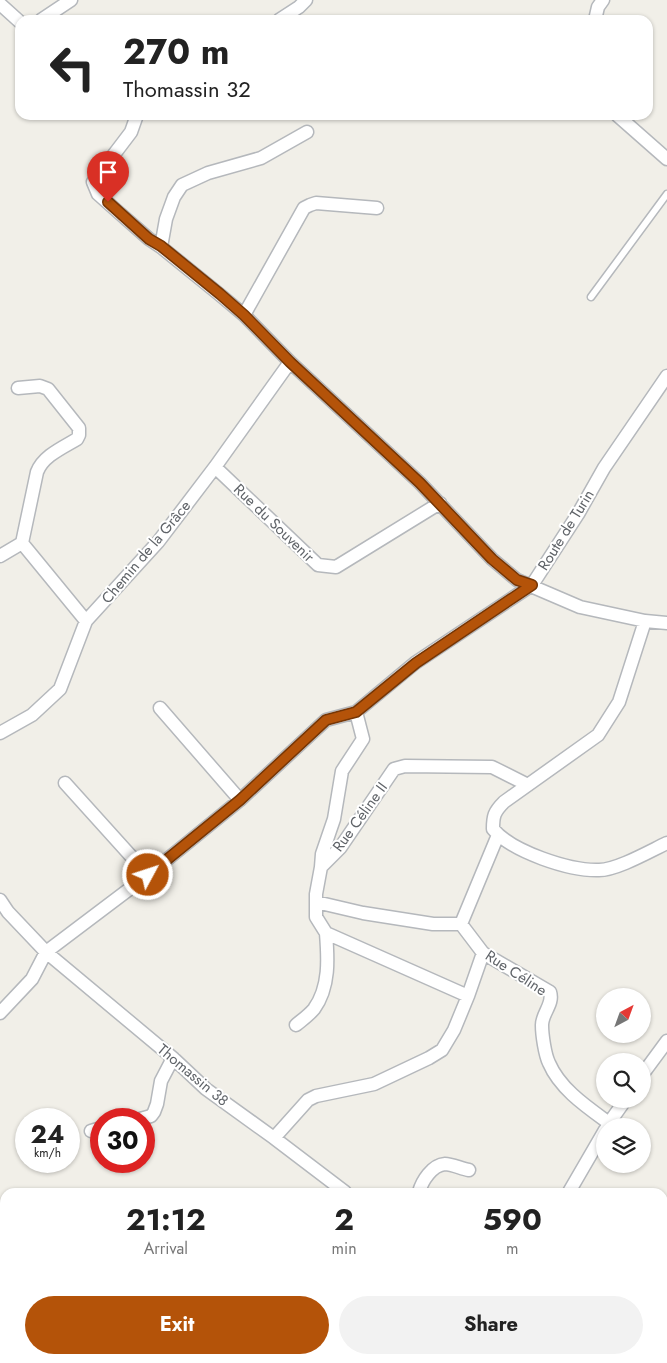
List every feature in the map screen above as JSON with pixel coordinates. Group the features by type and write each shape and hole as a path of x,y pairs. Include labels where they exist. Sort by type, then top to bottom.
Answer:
{"street":[{"path":"48,15 71,0"},
{"path":"287,15 306,0"},
{"path":"596,15 598,7 603,0"},
{"path":"0,4 15,18"},
{"path":"135,120 131,132 93,182 98,194 149,239 161,246 244,315 290,362 420,483 492,559 517,580 580,607 645,621 667,622"},
{"path":"623,120 667,159"},
{"path":"161,246 166,219 174,197 182,185 208,173 261,158 307,132"},
{"path":"244,315 304,208 316,203 377,208"},
{"name":"Chemin de la Grâce","path":"0,733 32,715 60,689 86,621 158,542 216,467 290,362"},
{"name":"Route de Turin","path":"0,1014 32,978 46,952 148,875 240,800 326,720 356,712 416,663 532,585 578,514 604,468 667,376"},
{"path":"0,556 22,544 40,465 45,459 77,439 79,435 79,428 48,389 40,386 18,388"},
{"name":"Rue du Souvenir","path":"216,467 318,566 336,568 440,503"},
{"path":"22,544 86,621"},
{"path":"645,621 619,702 598,735 504,802 496,810 493,829 498,836 518,848 564,866 600,871 620,865 667,843"},
{"path":"160,708 240,800"},
{"path":"296,1025 313,1009 320,997 326,977 328,963 326,933 316,917 316,894 322,854 334,819 342,771 363,739 356,712"},
{"name":"Rue Céline II","path":"321,867 340,848 394,769 405,766 492,767 528,785"},
{"path":"65,783 148,875"},
{"path":"316,902 363,913 433,924 461,924 498,836"},
{"name":"Thomassin 38","path":"0,900 8,912 46,952 173,1058 206,1089 340,1188"},
{"name":"Rue Céline","path":"461,924 483,953 550,992 552,998 542,1023 548,1062 560,1082 598,1118"},
{"path":"326,933 468,996"},
{"path":"274,1138 308,1100 316,1096 374,1084 442,1050 454,1030 483,953"},
{"path":"651,1062 667,1040"},
{"path":"155,1109 161,1081 173,1058"},
{"path":"571,1188 596,1146"},
{"path":"420,1188 432,1170 439,1166 446,1164 469,1170"}],"lane":[{"path":"591,298 667,194"}],"route":[{"path":"108,202 149,239 161,246 244,315 290,362 420,483 492,559 517,580 532,585 416,663 356,712 326,720 240,800 148,875"}]}
